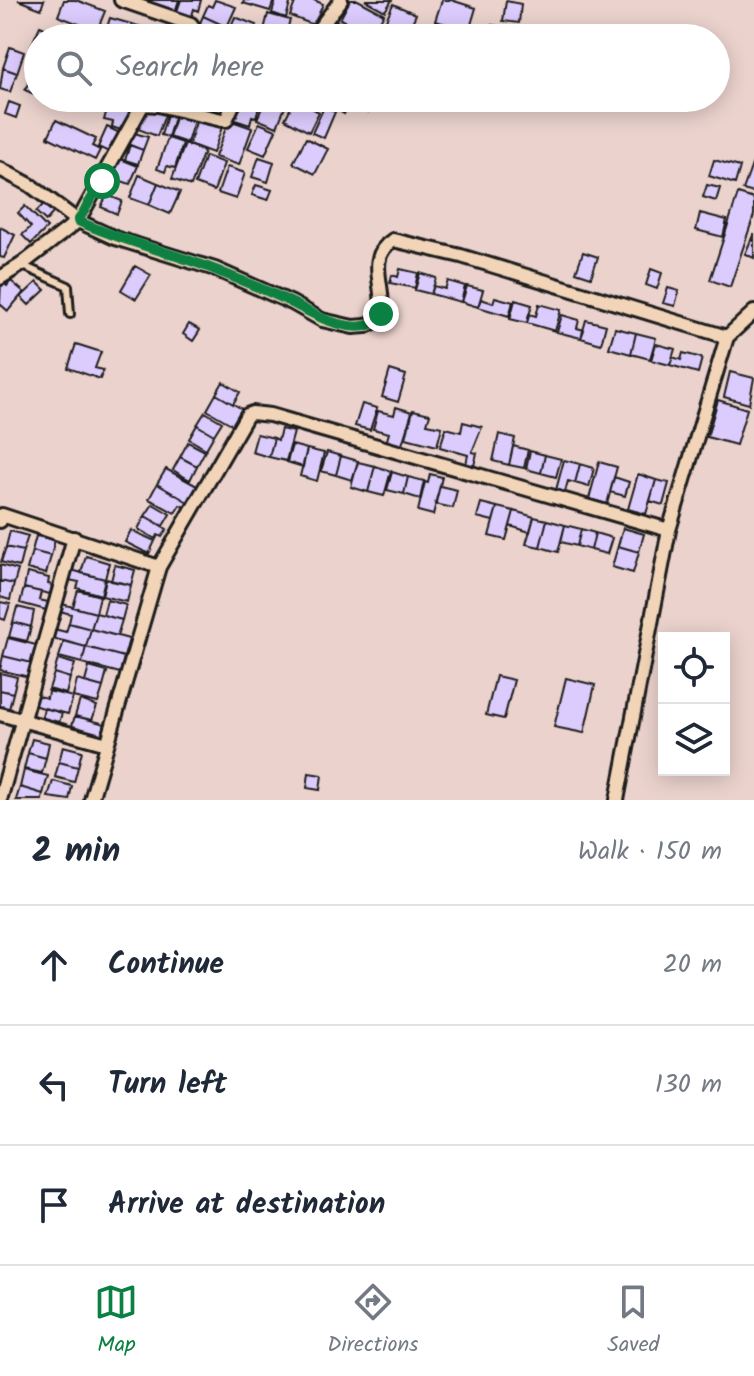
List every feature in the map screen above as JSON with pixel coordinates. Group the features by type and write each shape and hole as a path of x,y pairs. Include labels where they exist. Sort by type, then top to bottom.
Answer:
{"street":[{"path":"121,0 191,24"},
{"path":"323,24 341,0"},
{"path":"0,278 78,221 139,112"},
{"path":"190,112 222,120 226,120 230,112"},
{"path":"0,169 30,185 78,221 115,238 215,269 292,303 322,320 353,327 373,323 381,314 376,262 386,245 393,240 461,256 727,337"},
{"path":"617,800 669,530 727,337 754,312"},
{"path":"91,800 159,567 247,415 270,415 669,530"},
{"path":"0,521 2,515 159,567"},
{"path":"0,800 74,538"},
{"path":"0,714 107,744"}],"lane":[{"path":"21,265 68,286 70,314"}],"building":[{"path":"18,0 44,0 41,9"},
{"path":"64,0 76,0 105,11 100,24 79,24 58,16"},
{"path":"140,0 179,0 174,15 138,5"},
{"path":"181,0 201,0 190,22 175,17"},
{"path":"215,0 236,7 228,24 220,24 203,16 208,5 212,7"},
{"path":"244,0 274,0 270,11 243,3"},
{"path":"276,0 291,0 286,18 272,13"},
{"path":"296,0 314,0 323,4 314,24 290,16"},
{"path":"350,0 358,0 384,14 378,24 350,24 340,19"},
{"path":"365,0 392,0 385,11"},
{"path":"442,0 476,8 471,24 435,21"},
{"path":"506,1 521,4 519,23 503,21"},
{"path":"393,4 416,14 411,24 384,24"},
{"path":"268,14 290,20 289,24 266,24"},
{"path":"203,16 220,24 200,24"},
{"path":"235,17 253,24 232,24"},
{"path":"110,18 131,24 108,24"},
{"path":"10,47 24,52 17,73 3,68"},
{"path":"3,68 17,73 10,92 0,89"},
{"path":"9,102 20,106 16,118 5,114"},
{"path":"106,112 129,112 124,131 112,127 113,122 104,120"},
{"path":"144,112 165,115 157,136 138,129"},
{"path":"168,112 175,114 168,137 161,135"},
{"path":"206,112 223,112 222,117"},
{"path":"234,112 257,112 256,117 252,116 250,125 232,119"},
{"path":"260,112 283,112 277,127 257,119"},
{"path":"288,112 319,112 309,132 285,119"},
{"path":"322,112 335,112 324,138 312,133"},
{"path":"176,114 194,120 187,143 169,137"},
{"path":"197,119 222,127 213,153 189,144"},
{"path":"56,120 96,139 92,146 100,150 95,160 48,137"},
{"path":"229,120 252,128 239,165 215,157"},
{"path":"259,123 276,130 265,155 248,148"},
{"path":"107,127 120,133 111,153 98,147"},
{"path":"131,132 148,137 143,150 126,144"},
{"path":"168,138 183,143 175,168 167,166 165,172 157,169"},
{"path":"306,138 328,149 315,174 293,163"},
{"path":"185,144 204,151 191,186 172,179"},
{"path":"130,145 143,150 138,164 125,160"},
{"path":"205,156 224,163 214,191 195,184"},
{"path":"259,157 274,162 268,182 252,177"},
{"path":"118,158 138,166 130,184 110,177"},
{"path":"754,159 754,193 743,190"},
{"path":"714,160 740,167 735,184 709,176"},
{"path":"227,167 245,173 236,199 218,193"},
{"path":"139,175 158,183 149,205 130,198"},
{"path":"158,183 180,192 170,214 149,205"},
{"path":"256,185 272,190 268,200 252,195"},
{"path":"707,185 720,188 716,201 703,197"},
{"path":"738,194 754,199 754,215 730,287 710,280"},
{"path":"107,195 122,201 117,214 101,207"},
{"path":"44,204 53,213 46,221 36,212"},
{"path":"25,206 47,228 31,244 22,235 31,227 18,213"},
{"path":"700,213 727,220 723,237 696,230"},
{"path":"0,227 15,235 4,258 0,257"},
{"path":"754,233 754,258 745,254"},
{"path":"583,252 598,257 591,277 576,272"},
{"path":"135,266 151,275 136,299 121,290"},
{"path":"400,269 418,273 415,288 390,283 392,275 398,277"},
{"path":"651,269 662,273 657,289 646,285"},
{"path":"420,273 436,278 431,294 415,290"},
{"path":"1,280 7,286 11,281 24,292 8,311 0,304"},
{"path":"448,281 465,286 461,302 431,294 434,286 445,289"},
{"path":"37,282 45,290 29,305 21,297"},
{"path":"467,286 483,290 478,307 462,302"},
{"path":"668,288 679,291 675,306 663,303"},
{"path":"495,297 513,302 509,316 478,307 481,299 493,303"},
{"path":"515,300 532,305 527,323 510,319"},
{"path":"539,304 561,310 555,331 527,323 529,314 536,316"},
{"path":"562,315 579,320 577,328 584,330 581,338 557,332"},
{"path":"586,320 606,325 601,344 581,338"},
{"path":"189,324 200,330 193,341 183,334"},
{"path":"615,328 636,333 631,354 609,348"},
{"path":"636,333 656,338 650,359 631,354"},
{"path":"76,344 101,352 95,368 103,370 100,379 68,368"},
{"path":"656,344 675,349 670,365 651,360"},
{"path":"683,353 702,358 698,373 670,365 673,357 681,360"},
{"path":"390,370 406,375 398,402 382,397"},
{"path":"730,372 754,378 749,404 724,397"},
{"path":"223,382 240,392 233,404 216,394"},
{"path":"216,394 242,409 233,425 207,410"},
{"path":"718,400 747,409 736,445 707,437"},
{"path":"362,404 377,408 370,430 355,426"},
{"path":"396,407 412,412 401,448 386,443 389,433 373,429 378,411 394,415"},
{"path":"413,410 430,414 427,424 442,427 437,446 406,438"},
{"path":"205,412 222,422 214,435 197,425"},
{"path":"463,422 482,427 472,452 477,453 474,466 466,464 468,455 440,447 446,428 461,432"},
{"path":"197,425 214,435 206,449 189,439"},
{"path":"281,429 294,432 286,461 269,457 274,438 278,440"},
{"path":"257,434 274,438 269,457 252,452"},
{"path":"499,434 515,438 509,465 493,461"},
{"path":"188,442 205,451 197,466 180,457"},
{"path":"292,445 307,449 303,467 287,462"},
{"path":"513,446 528,450 524,468 509,465"},
{"path":"307,449 324,453 317,481 300,476"},
{"path":"530,451 545,455 541,473 526,469"},
{"path":"327,452 341,456 336,475 321,471"},
{"path":"545,455 561,459 556,477 541,473"},
{"path":"341,456 358,461 352,480 336,475"},
{"path":"180,457 197,466 190,480 173,470"},
{"path":"564,460 580,464 575,483 568,481 565,492 556,490"},
{"path":"358,462 375,466 368,492 351,487"},
{"path":"599,462 617,467 607,504 589,499"},
{"path":"580,464 594,468 589,487 575,483"},
{"path":"375,466 391,471 384,496 368,492"},
{"path":"166,469 197,486 188,502 157,484"},
{"path":"392,472 408,477 404,494 387,490"},
{"path":"430,474 442,477 433,515 418,511"},
{"path":"638,474 656,480 646,514 628,509"},
{"path":"408,477 424,481 420,499 404,494"},
{"path":"614,477 629,482 625,496 610,492"},
{"path":"656,480 669,483 663,505 650,501"},
{"path":"157,484 188,502 185,507 180,505 175,513 149,499"},
{"path":"440,486 457,490 453,508 435,504"},
{"path":"481,503 497,507 493,521 477,517"},
{"path":"153,504 170,514 163,526 145,516"},
{"path":"497,507 514,511 506,540 489,536"},
{"path":"514,511 534,517 530,532 510,526"},
{"path":"145,516 167,529 162,537 158,535 156,539 138,529"},
{"path":"534,517 547,520 540,547 526,544"},
{"path":"547,520 565,525 558,552 540,547"},
{"path":"565,525 581,529 577,546 561,542"},
{"path":"623,528 644,534 639,552 618,546"},
{"path":"581,529 595,533 591,550 577,546"},
{"path":"131,530 155,541 149,554 125,542"},
{"path":"10,531 28,536 23,551 6,547"},
{"path":"595,533 612,538 607,554 591,550"},
{"path":"36,536 55,540 51,556 32,551"},
{"path":"618,546 639,552 633,573 612,567"},
{"path":"6,547 23,551 19,567 1,562"},
{"path":"32,551 51,556 46,574 27,569"},
{"path":"86,556 109,563 105,579 81,573"},
{"path":"0,565 18,570 14,584 0,581"},
{"path":"115,565 135,570 131,585 111,581"},
{"path":"71,570 105,579 101,595 77,588 79,582 69,580"},
{"path":"27,573 49,578 48,584 52,585 50,594 24,588"},
{"path":"106,579 131,585 127,602 102,596"},
{"path":"0,581 14,584 10,600 0,597"},
{"path":"24,588 41,592 39,600 48,602 46,610 20,603"},
{"path":"78,590 100,596 96,613 73,607"},
{"path":"107,600 126,605 122,620 103,615"},
{"path":"0,602 10,604 5,620 0,618"},
{"path":"62,604 96,613 91,629 69,623 71,614 60,611"},
{"path":"17,607 34,611 31,627 13,622"},
{"path":"96,613 122,620 117,636 91,629"},
{"path":"13,622 31,627 27,641 9,637"},
{"path":"69,623 91,629 86,647 52,638 54,629 66,632"},
{"path":"91,629 129,639 124,657 86,647"},
{"path":"8,638 36,645 32,663 3,656"},
{"path":"64,641 86,647 82,663 59,657"},
{"path":"86,647 124,657 120,673 82,663"},
{"path":"3,656 32,663 29,677 0,670"},
{"path":"58,659 75,664 70,678 54,673"},
{"path":"89,667 107,672 103,687 85,682"},
{"path":"0,673 17,677 13,693 0,690"},
{"path":"54,673 70,678 66,694 49,689"},
{"path":"496,676 514,680 504,719 486,715"},
{"path":"566,678 595,685 584,733 554,727"},
{"path":"77,680 103,687 98,703 73,697"},
{"path":"0,690 13,693 9,709 0,707"},
{"path":"48,691 73,697 68,714 32,705 34,695 47,698"},
{"path":"80,700 97,706 92,720 75,716"},
{"path":"44,708 62,713 57,729 40,725"},
{"path":"75,716 105,724 100,741 70,732"},
{"path":"32,739 49,743 46,758 28,753"},
{"path":"63,746 82,751 78,767 59,762"},
{"path":"28,753 46,758 42,773 24,769"},
{"path":"59,762 78,767 74,782 55,777"},
{"path":"24,770 48,776 43,794 20,787"},
{"path":"309,773 322,775 320,790 307,788"},
{"path":"53,781 72,786 69,800 48,797"},
{"path":"20,787 43,794 42,800 16,800"}],"route":[{"path":"102,181 78,221 115,238 215,269 292,303 322,320 353,327 366,326 378,320 381,314"}]}
